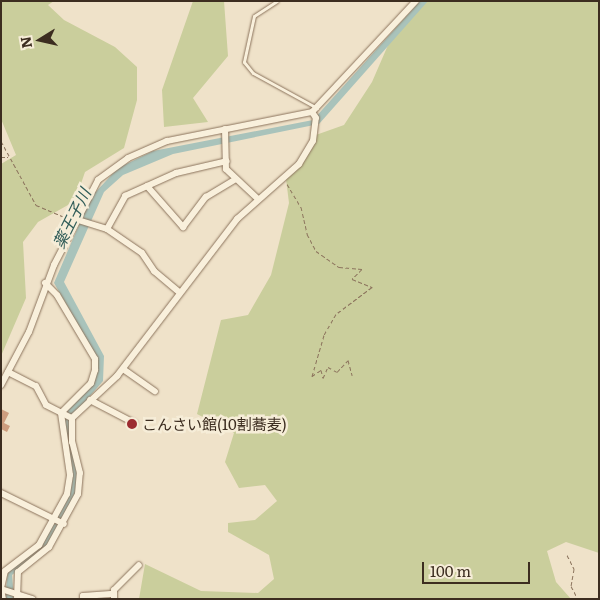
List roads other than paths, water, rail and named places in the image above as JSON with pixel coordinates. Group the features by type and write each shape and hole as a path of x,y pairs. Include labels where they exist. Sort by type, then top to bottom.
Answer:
{"street":[{"path":"1,385 31,327 46,283 80,220 90,191 111,169 166,141 315,113 416,1"},
{"path":"17,596 18,572 44,552 64,524 77,497 80,473 72,442 72,418 123,369 223,236 258,199 284,180 308,151 316,129 315,113"},
{"path":"225,129 227,146 226,169 234,180 258,199"},
{"path":"107,229 125,196 176,173 227,161"},
{"path":"147,186 183,228 206,197 234,180"},
{"path":"80,220 107,229 142,253 154,271 180,293"},
{"path":"3,599 1,589 6,571 39,545 67,494 70,475 63,443 61,413 91,383 94,358 57,295 46,283"},
{"path":"123,369 155,391"},
{"path":"8,372 36,386 46,405 72,418"},
{"path":"91,383 101,391"},
{"path":"90,400 134,423"},
{"path":"63,443 72,442"},
{"path":"1,493 64,524"},
{"path":"67,494 77,497"},
{"path":"83,599 83,596 114,596 139,565"},
{"path":"1,589 17,596 32,599"}],"lane":[{"path":"277,1 254,16 244,62 253,73 315,113"}],"water":[{"path":"420,1 428,1 319,124 173,154 123,175 104,192 64,282 104,356 103,381 69,420 70,445 78,474 76,492 50,543 12,575 14,599 5,599 8,569 35,551 71,487 63,416 98,369 96,356 54,283 91,197 118,168 153,151 313,120"}],"place":[{"name":"こんさい館(10割蕎麦)","path":"132,424"}],"water label":[{"name":"薬王子川","path":"71,218"}]}
